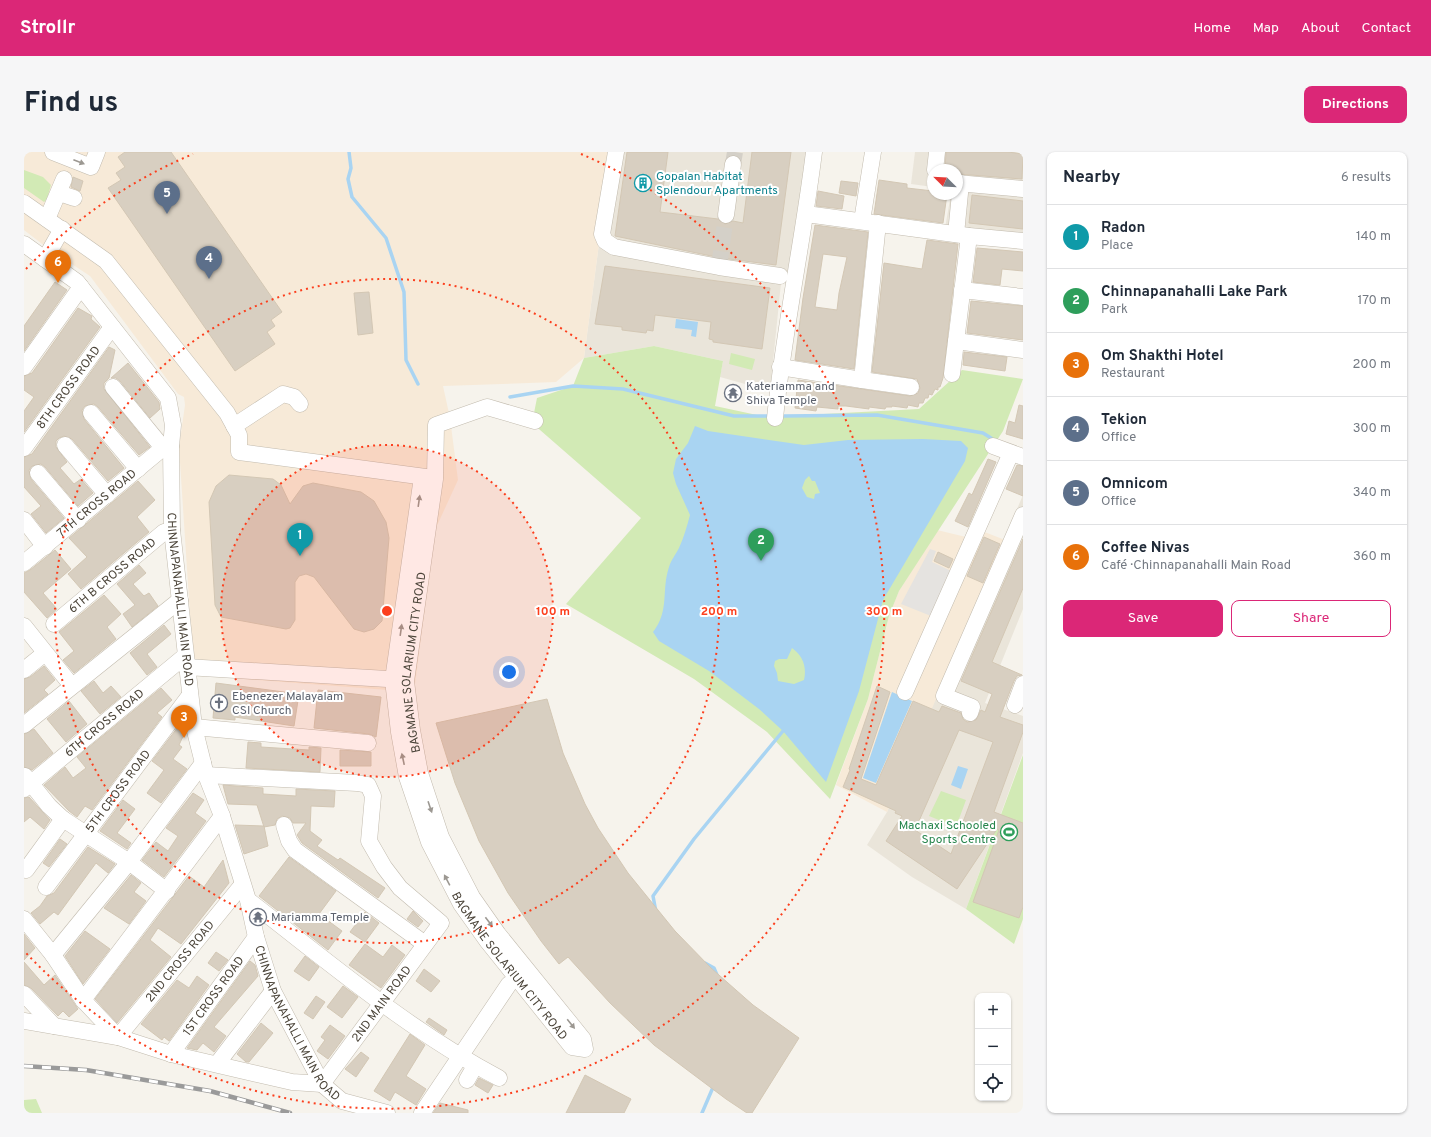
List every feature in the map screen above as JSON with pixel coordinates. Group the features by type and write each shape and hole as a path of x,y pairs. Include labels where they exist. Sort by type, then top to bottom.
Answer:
{"street":[{"path":"53,152 91,167 97,152"},
{"path":"616,152 602,234 605,241 614,248 719,267 780,276"},
{"path":"776,418 780,367 806,214 814,152"},
{"path":"862,221 873,152"},
{"path":"936,164 937,152"},
{"path":"726,215 733,164"},
{"path":"963,183 1023,189"},
{"path":"47,218 66,190"},
{"path":"952,374 962,290 962,235 960,200"},
{"path":"24,202 106,261 227,413 239,435 239,452 428,478"},
{"path":"806,214 962,235 1023,241"},
{"path":"862,380 878,223"},
{"path":"45,259 62,229"},
{"name":"CHINNAPANAHALLI MAIN ROAD","path":"24,244 77,282 168,398 174,425 167,447 172,530 185,662 194,727 205,769 222,816 242,885 248,900 256,938 273,991 322,1084 342,1101 387,1113"},
{"path":"24,366 81,287"},
{"path":"962,290 1023,297"},
{"name":"8TH CROSS ROAD","path":"24,448 112,327"},
{"path":"956,341 1023,350"},
{"path":"780,367 911,387"},
{"path":"113,387 167,447"},
{"path":"234,426 283,394 294,397 300,404"},
{"name":"BAGMANE SOLARIUM CITY ROAD","path":"400,680 412,730 420,773 433,816 450,858 485,916 583,1039 585,1049 572,1047 488,942 449,884 429,842 413,799 402,754 400,680 436,425 487,406 535,421"},
{"path":"91,413 138,469"},
{"path":"65,444 107,495"},
{"path":"905,692 977,529 1017,455 993,446"},
{"name":"7TH CROSS ROAD","path":"24,563 167,447"},
{"path":"38,473 78,520"},
{"path":"970,713 972,707 944,696 1023,515"},
{"path":"24,520 45,547"},
{"name":"6TH B CROSS ROAD","path":"54,624 164,532 172,530"},
{"path":"24,725 180,600"},
{"path":"24,626 44,653 72,686"},
{"path":"24,670 44,653"},
{"path":"185,662 400,680"},
{"name":"6TH CROSS ROAD","path":"26,783 185,662"},
{"path":"1015,705 1023,684"},
{"name":"5TH CROSS ROAD","path":"46,887 190,696"},
{"path":"194,727 368,743"},
{"path":"53,955 205,769"},
{"name":"2ND MAIN ROAD","path":"205,769 368,785 372,796 369,841 384,867 400,888 441,923 383,1004 322,1084"},
{"path":"26,783 63,819 128,862 168,891"},
{"path":"83,1000 168,891 222,816"},
{"path":"26,870 63,819"},
{"path":"284,825 289,841 295,850 425,944"},
{"name":"2ND CROSS ROAD","path":"118,1037 242,885"},
{"path":"248,900 383,1004 475,1066 498,1078"},
{"path":"24,919 53,955 83,1000 118,1037"},
{"name":"1ST CROSS ROAD","path":"171,1054 256,938"},
{"path":"422,1113 509,984"},
{"path":"217,1064 273,991"},
{"path":"24,994 54,1026"},
{"path":"24,1021 118,1037 171,1054 292,1082 322,1084"},
{"path":"467,1080 475,1066"}],"shaded area":[{"path":"24,152 611,152 584,358 556,382 443,386 450,418 458,480 435,530 414,692 194,675 179,447 185,405 184,397 178,394 90,276 46,247 24,230"},
{"path":"611,152 810,152 791,284 781,283 770,391 720,377 723,361 654,346 584,358"},
{"path":"915,152 1023,152 1023,234 945,228 950,200 963,200 963,164 927,164 927,186 911,184"},
{"path":"1023,495 1023,609 985,703 1023,716 1023,753 966,909 912,877 867,845 887,812"},
{"path":"977,529 1005,540 887,812 836,785 868,699 889,616 899,591 937,530 966,537"},
{"path":"930,549 936,551 932,562 951,571 931,616 901,604"}],"green space":[{"path":"24,170 43,177 51,185 47,199 44,202 24,188"},
{"path":"654,346 723,361 715,406 766,417 919,409 962,370 1023,379 1003,431 899,591 889,616 868,699 830,799 767,732 694,679 566,604 641,518 532,423 537,398 573,386 584,358"},
{"path":"731,353 755,359 752,370 729,364"},
{"name":"Machaxi Schooled Sports Centre","path":"1023,755 1023,919 1014,944 966,909"},
{"path":"941,791 966,800 956,827 929,816"},
{"path":"36,1099 42,1113 24,1113 24,1100"}],"water":[{"path":"676,319 698,322 696,337 691,336 692,330 675,328"},
{"path":"695,426 708,431 804,445 848,440 923,439 961,441 968,448 965,461 883,600 859,691 826,782 783,731 759,709 709,671 659,641 653,632 662,616 669,567 681,544 690,515 676,484 673,473 676,459 688,443","holes":["809,476 812,481 815,481 820,493 815,494 814,499 807,497 802,488 805,480","792,648 801,658 805,671 804,680 794,684 778,681 774,666 775,661 779,659 787,659"]},
{"path":"892,692 912,701 876,783 863,778"},
{"path":"958,766 968,769 961,789 951,785"}],"building":[{"path":"125,152 171,152 282,312 271,320 275,326 267,332 275,344 235,371 108,188 121,180 116,173 125,167 118,157"},
{"name":"Gopalan Habitat Splendour Apartments","path":"627,152 668,152 660,212 718,219 725,224 733,221 743,223 752,152 791,152 776,265 721,258 615,236"},
{"path":"946,152 1008,152 1023,154 1022,179 963,174 963,164 945,164"},
{"path":"73,177 83,181 80,191 71,187"},
{"path":"879,180 907,184 907,188 927,190 927,200 946,200 943,223 874,214"},
{"path":"841,181 858,183 856,196 839,193"},
{"path":"818,191 844,196 842,209 816,206"},
{"path":"972,195 1023,201 1023,229 969,223"},
{"path":"815,225 868,232 854,369 795,360","holes":["823,254 847,257 837,310 815,307"]},
{"path":"927,240 958,244 943,378 938,390 935,389 932,395 929,394 928,398 925,398 923,403 919,403 918,407 908,405 907,408 892,406 886,407 885,409 869,407 869,409 838,406 838,409 817,407 816,411 795,408 798,380 910,396 918,393 920,388 917,379 872,372 884,263 922,269"},
{"path":"977,248 1023,252 1023,271 1002,269 1000,285 973,282"},
{"path":"605,266 770,288 762,349 713,342 713,340 709,339 711,322 655,315 653,331 647,330 646,333 622,330 622,327 595,324"},
{"path":"55,282 67,290 24,351 24,326"},
{"path":"369,292 373,333 358,335 354,293"},
{"path":"971,301 1023,306 1023,340 967,333"},
{"path":"78,308 92,316 91,319 100,327 24,432 24,411 34,397 24,390 24,376 32,373"},
{"path":"109,347 115,350 109,378 104,383 104,389 150,447 139,455 98,407 94,404 85,406 82,410 84,419 124,468 108,481 72,439 64,436 59,438 56,441 56,447 67,462 60,468 74,484 81,479 93,493 78,506 45,467 41,464 32,466 29,470 31,479 64,518 46,533 31,514 41,506 24,487 24,457 32,454"},
{"path":"964,352 1007,357 1005,371 963,365"},
{"path":"128,363 159,402 160,409 150,418 120,381 116,378 111,378"},
{"path":"1019,405 1023,406 1023,439 1006,434 1009,421 1015,423"},
{"path":"988,459 996,462 968,527 955,521 969,493 972,495"},
{"path":"1017,465 1023,466 1023,496 1006,489"},
{"path":"229,475 273,479 281,485 290,504 303,486 313,483 361,492 374,501 386,522 389,538 382,621 374,629 364,632 354,629 314,577 306,574 299,576 295,582 295,620 290,628 286,629 221,617 215,605 209,502 216,486"},
{"path":"138,481 155,500 137,517 149,532 81,589 68,574 87,557 69,538"},
{"path":"984,537 1000,544 983,583 967,576"},
{"path":"1023,539 1023,588 992,662 1022,675 1017,676 1014,681 1000,717 1023,725 1023,732 994,812 1023,823 1023,907 1019,918 973,902 999,830 997,829 957,889 886,841 902,816 895,813 896,811 843,787 850,770 849,769 877,686 890,692 861,779 876,785 913,701 939,712 942,706 961,713 963,719 967,722 976,720 981,710 985,712 992,694 961,681","holes":["959,730 993,742 951,854 915,830"]},
{"path":"55,550 71,569 43,593 57,609 47,618 24,592 24,573"},
{"path":"938,552 953,559 949,568 934,561"},
{"path":"139,565 146,573 133,584 144,596 149,593 158,606 132,627 123,614 135,605 117,584"},
{"path":"104,595 121,614 107,627 116,639 74,673 63,660 74,651 59,632"},
{"path":"164,625 171,634 147,654 157,667 147,675 130,653"},
{"path":"44,666 55,680 44,690 48,694 24,713 24,679 30,677"},
{"path":"94,681 103,693 111,686 121,697 100,714 81,691"},
{"path":"216,683 299,694 294,726 235,717 235,720 213,718"},
{"path":"161,688 172,700 157,713 162,717 92,810 85,806 77,817 69,811 44,785 65,767 73,778 86,768 77,757"},
{"path":"318,690 381,697 376,737 369,734 314,728"},
{"path":"547,699 563,753 585,804 598,828 628,873 675,931 711,968 753,1005 799,1038 752,1113 747,1113 726,1099 654,1045 610,1003 568,957 559,964 541,941 508,893 479,841 455,783 436,723"},
{"path":"69,701 87,724 66,742 47,719"},
{"path":"181,723 184,725 185,732 179,745 182,747 173,759 187,769 161,803 147,793 164,770 152,761"},
{"path":"34,729 53,753 32,770 24,767 24,734"},
{"path":"248,742 261,743 261,747 309,750 309,747 321,748 320,772 246,768"},
{"path":"340,750 371,752 371,766 340,766"},
{"path":"223,785 263,788 263,794 296,796 296,789 335,791 334,807 311,806 310,831 322,840 317,846 338,860 340,858 385,888 378,898 302,843 297,835 306,823 293,823 290,818 282,816 277,819 275,825 264,827 257,805 228,804"},
{"path":"193,793 204,800 195,813 206,821 164,877 142,860 156,842 168,851 178,836 166,828"},
{"path":"29,797 50,820 44,829 30,817 24,822 24,798"},
{"path":"123,800 135,809 117,833 131,843 127,849 100,831"},
{"path":"235,825 264,826 268,846 244,854"},
{"path":"60,839 67,844 49,867 43,863"},
{"path":"88,847 115,864 108,873 96,863 58,915 54,912 40,924 31,913 40,906 47,896 54,893"},
{"path":"289,857 336,891 319,914 342,931 328,950 259,896"},
{"path":"223,860 229,883 181,944 158,928 150,940 171,957 117,1023 95,999 189,876 204,887"},
{"path":"131,875 141,883 134,892 146,901 129,924 104,908"},
{"path":"413,911 423,921 418,927 407,919"},
{"path":"365,912 379,923 365,942 350,932"},
{"path":"85,931 110,949 83,984 65,956"},
{"path":"24,934 35,948 24,960"},
{"path":"365,944 383,957 392,945 405,955 381,988 349,965"},
{"path":"216,952 228,960 219,971 208,963"},
{"path":"305,956 319,967 309,981 294,971"},
{"path":"250,961 255,965 258,976 214,1027 226,1036 214,1052 203,1043 197,1050 187,1048"},
{"path":"24,962 44,985 55,975 78,1009 69,1017 63,1011 58,1016 31,988 24,985"},
{"path":"424,969 440,981 431,992 416,981"},
{"path":"197,976 209,985 169,1041 164,1037 162,1040 141,1024 177,980 189,988"},
{"path":"343,986 358,997 342,1018 327,1007"},
{"path":"316,996 325,1002 313,1019 304,1013"},
{"path":"429,1018 447,1030 444,1035 426,1022"},
{"path":"261,1023 273,1033 249,1062 246,1062 237,1054"},
{"path":"330,1025 345,1036 328,1059 317,1051 325,1040 321,1037"},
{"path":"410,1034 425,1045 406,1076 426,1089 416,1105 395,1092 390,1101 374,1091"},
{"path":"361,1052 369,1058 356,1077 345,1069"},
{"path":"585,1075 631,1099 624,1113 566,1113"},
{"path":"479,1078 493,1085 488,1093 475,1085"},
{"path":"440,1103 468,1110 468,1113 433,1113"}],"waterway":[{"path":"349,152 351,168 348,179 352,197 386,238 404,292 406,360 418,384"},
{"path":"510,397 573,386 623,389 734,416 770,416"},
{"path":"784,416 877,415 983,433 991,438"},
{"path":"656,912 653,896 694,839 783,731"},
{"path":"705,963 714,968 717,975"},
{"path":"702,1113 714,1085"}],"tunnel":[{"path":"733,164 735,152"},
{"path":"719,267 726,215"}],"railway":[{"path":"24,1066 86,1070 210,1091 290,1113"}],"place":[{"name":"Gopalan Habitat Splendour Apartments","path":"643,183"},
{"name":"Omnicom","path":"167,214"},
{"name":"Tekion","path":"209,279"},
{"name":"Coffee Nivas","path":"58,283"},
{"name":"Kateriamma and Shiva Temple","path":"733,393"},
{"name":"Radon","path":"300,556"},
{"name":"Chinnapanahalli Lake Park","path":"761,561"},
{"name":"Ebenezer Malayalam CSI Church","path":"219,703"},
{"name":"Om Shakthi Hotel","path":"184,738"},
{"name":"Machaxi Schooled Sports Centre","path":"1009,832"},
{"name":"Mariamma Temple","path":"258,917"}]}
